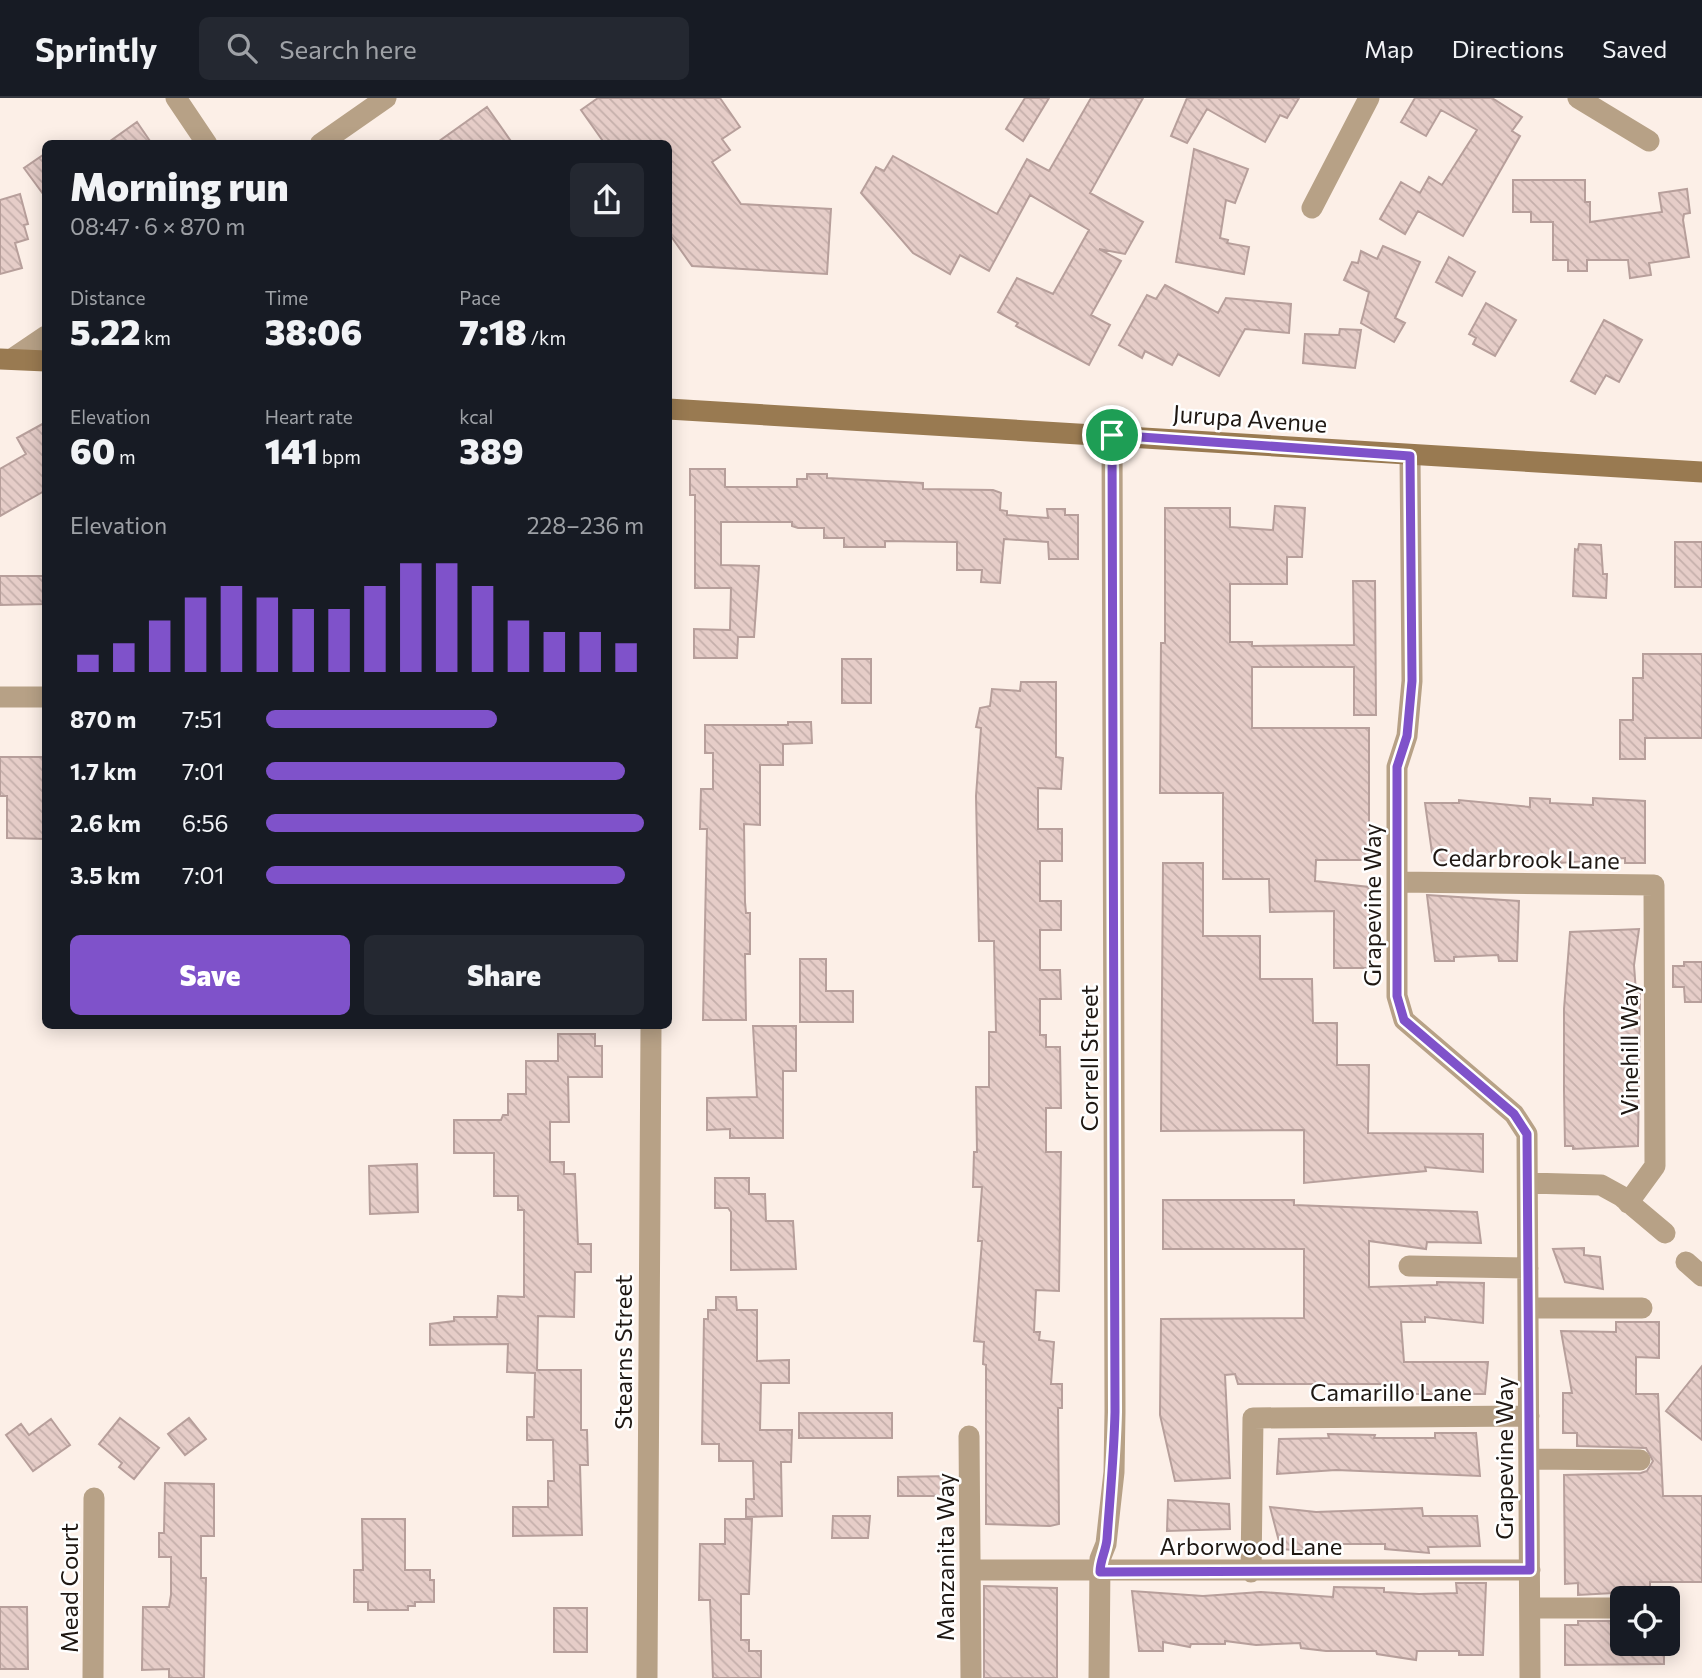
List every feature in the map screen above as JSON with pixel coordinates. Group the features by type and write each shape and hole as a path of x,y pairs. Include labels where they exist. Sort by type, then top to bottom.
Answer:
{"main road":[{"path":"4,361 42,361"},
{"name":"Jurupa Avenue","path":"672,409 1702,472"}],"street":[{"path":"176,98 204,140"},
{"path":"326,140 386,98"},
{"path":"1312,208 1369,98"},
{"path":"1578,98 1649,141"},
{"path":"4,361 42,338"},
{"name":"Correll Street","path":"1099,1678 1100,1559 1107,1544 1115,1448 1112,435"},
{"name":"Grapevine Way","path":"1410,456 1412,681 1407,736 1397,767 1397,996 1404,1020 1514,1114 1527,1134 1530,1678"},
{"path":"0,697 42,697"},
{"name":"Cedarbrook Lane","path":"1397,882 1654,886"},
{"name":"Vinehill Way","path":"1628,1203 1656,1166 1654,886"},
{"name":"Stearns Street","path":"647,1678 651,1029"},
{"path":"1528,1183 1601,1185 1665,1233"},
{"path":"1686,1262 1702,1276"},
{"path":"1409,1266 1528,1268"},
{"path":"1528,1308 1642,1308"},
{"name":"Camarillo Lane","path":"1251,1572 1253,1418 1529,1416"},
{"name":"Manzanita Way","path":"969,1436 971,1678"},
{"path":"1529,1459 1640,1460"},
{"name":"Mead Court","path":"93,1678 94,1498"},
{"name":"Arborwood Lane","path":"972,1570 1530,1570"},
{"path":"1530,1608 1610,1608"}],"building":[{"path":"598,98 720,98 740,127 722,139 730,150 712,162 741,204 831,209 827,274 692,266 672,238 672,140 602,140 581,110"},
{"path":"1025,98 1049,98 1023,141 1006,129"},
{"path":"1091,98 1143,98 1090,193 1143,222 1125,254 1099,249 1121,261 1091,315 1110,325 1089,365 1016,326 1018,323 998,312 1017,278 1053,294 1089,230 1030,195 989,271 960,255 950,274 913,253 861,193 876,167 884,171 893,156 997,214 1027,159 1049,171"},
{"path":"1187,98 1299,98 1287,118 1280,115 1265,142 1207,109 1187,143 1171,136"},
{"path":"1415,98 1492,98 1522,117 1512,131 1520,136 1463,236 1418,211 1405,234 1380,219 1401,182 1420,193 1429,177 1442,185 1477,130 1441,110 1426,136 1401,122"},
{"path":"487,107 510,140 441,140"},
{"path":"137,122 149,140 112,140"},
{"path":"1194,149 1248,169 1235,203 1226,200 1220,238 1228,240 1227,243 1249,247 1244,274 1176,262"},
{"path":"42,156 42,193 24,168"},
{"path":"1513,180 1585,180 1585,202 1590,202 1590,222 1662,212 1659,193 1687,189 1690,213 1684,214 1683,220 1689,257 1649,263 1651,275 1630,278 1628,260 1587,260 1587,271 1568,271 1568,260 1553,260 1553,222 1531,222 1531,212 1513,212"},
{"path":"20,194 28,224 24,225 28,239 15,243 22,268 0,274 0,200"},
{"path":"1383,246 1420,262 1395,318 1405,323 1394,342 1361,323 1369,292 1344,280 1352,262 1358,263 1361,251 1377,259"},
{"path":"1449,257 1475,272 1462,296 1436,282"},
{"path":"1165,285 1218,313 1226,298 1291,304 1289,333 1245,329 1219,376 1178,354 1172,365 1145,351 1142,358 1119,345 1147,295 1156,299"},
{"path":"1486,303 1516,320 1495,356 1473,344 1476,338 1469,334"},
{"path":"1604,320 1642,340 1619,382 1606,375 1595,394 1571,381"},
{"path":"1340,329 1361,330 1355,368 1303,363 1305,334 1339,335"},
{"path":"42,424 42,492 0,516 0,469 26,454 17,438"},
{"path":"690,469 725,469 725,487 797,487 797,479 807,479 807,474 827,474 827,478 923,483 923,489 993,490 1001,493 1000,510 1007,511 1007,515 1048,518 1047,509 1065,509 1065,515 1078,515 1078,559 1049,559 1048,542 1004,539 1000,583 981,582 982,570 957,570 957,542 885,541 885,547 844,547 844,538 824,538 824,528 798,528 792,526 792,522 721,522 721,565 759,566 754,637 738,637 737,658 694,658 694,629 730,630 731,588 695,588 695,495 690,495"},
{"path":"1275,506 1305,508 1302,557 1287,557 1287,584 1230,584 1230,642 1252,642 1252,646 1354,645 1353,581 1375,581 1376,715 1354,715 1354,667 1252,667 1252,728 1369,728 1369,860 1316,860 1315,881 1369,887 1370,968 1334,968 1334,911 1270,912 1269,879 1223,879 1223,793 1160,793 1161,643 1165,643 1165,508 1230,508 1230,527 1273,530"},
{"path":"1675,542 1702,542 1702,587 1675,587"},
{"path":"1579,544 1601,545 1603,574 1607,574 1606,598 1573,596 1575,549 1578,550"},
{"path":"0,576 42,576 42,604 0,605"},
{"path":"1643,654 1702,654 1702,738 1645,738 1645,759 1620,759 1620,720 1633,720 1633,678 1643,678"},
{"path":"842,659 871,659 871,703 842,703"},
{"path":"1021,682 1056,682 1056,757 1063,758 1061,789 1038,788 1038,829 1062,829 1062,861 1040,861 1040,901 1061,901 1061,930 1040,930 1040,970 1060,970 1061,999 1040,999 1040,1035 1046,1035 1046,1047 1060,1047 1061,1108 1046,1108 1046,1152 1061,1152 1059,1291 1036,1290 1034,1332 1040,1332 1039,1340 1054,1342 1051,1384 1062,1384 1062,1408 1058,1408 1059,1524 1050,1526 986,1524 986,1365 983,1364 984,1342 974,1341 982,1241 978,1241 982,1187 973,1187 974,1152 977,1152 976,1087 989,1087 989,1032 996,1032 994,941 979,941 976,796 981,728 976,727 980,708 990,706 992,689 1020,691"},
{"path":"788,722 811,722 812,743 783,744 783,765 760,765 760,825 744,824 745,902 746,913 750,913 750,954 745,954 746,1020 703,1020 707,829 700,829 701,789 713,789 713,753 705,753 705,725 788,725"},
{"path":"0,757 42,757 42,839 7,838 7,796 0,796"},
{"path":"1530,798 1550,799 1550,803 1593,805 1593,798 1645,801 1645,863 1625,863 1625,858 1560,863 1560,857 1516,861 1516,864 1499,862 1499,857 1460,862 1433,860 1425,803 1459,803 1459,800 1530,807"},
{"path":"1163,863 1203,863 1203,936 1260,936 1260,979 1312,979 1313,1023 1337,1023 1337,1065 1369,1065 1368,1133 1483,1134 1483,1172 1425,1167 1426,1171 1304,1183 1304,1130 1161,1131"},
{"path":"1427,895 1519,901 1517,961 1499,961 1498,955 1454,957 1454,961 1435,961"},
{"path":"1639,929 1634,965 1636,992 1640,992 1638,1146 1573,1149 1573,1146 1565,1146 1564,1090 1564,1009 1570,932"},
{"path":"800,959 826,959 826,991 853,991 853,1022 800,1022"},
{"path":"1684,962 1702,962 1702,1002 1685,1002 1684,987 1673,987 1673,966 1684,966"},
{"path":"753,1026 796,1026 796,1071 783,1071 783,1138 730,1138 730,1129 707,1130 707,1098 757,1097"},
{"path":"558,1034 595,1034 595,1046 602,1046 602,1077 568,1077 569,1122 550,1122 550,1162 564,1162 564,1174 575,1174 578,1244 591,1244 591,1272 575,1272 574,1317 538,1316 537,1370 581,1370 581,1430 587,1430 588,1465 580,1465 582,1535 513,1536 513,1507 548,1507 548,1481 554,1481 553,1440 527,1440 527,1417 534,1417 535,1373 507,1372 508,1344 430,1345 430,1324 454,1321 454,1317 497,1317 498,1296 524,1297 524,1210 518,1210 518,1196 494,1196 494,1153 454,1153 454,1120 501,1120 503,1115 508,1115 508,1094 526,1094 526,1061 558,1061"},
{"path":"417,1164 418,1212 370,1214 369,1166"},
{"path":"715,1178 749,1178 749,1194 765,1194 766,1221 793,1221 796,1269 731,1270 731,1212 728,1208 715,1208"},
{"path":"1163,1200 1294,1200 1294,1205 1477,1212 1481,1243 1427,1242 1426,1249 1369,1241 1369,1287 1437,1285 1437,1282 1484,1283 1483,1323 1425,1317 1425,1322 1401,1322 1404,1362 1488,1362 1485,1394 1384,1394 1384,1384 1238,1384 1235,1374 1225,1375 1230,1478 1175,1481 1160,1415 1161,1319 1304,1318 1304,1249 1163,1249"},
{"path":"1584,1248 1584,1255 1600,1257 1603,1289 1565,1282 1553,1249"},
{"path":"716,1297 736,1297 737,1310 757,1310 757,1361 789,1360 789,1383 761,1383 760,1430 792,1430 791,1462 781,1462 782,1516 746,1517 746,1499 754,1499 753,1461 719,1461 719,1444 702,1444 704,1319 708,1319 708,1310 716,1310"},
{"path":"1616,1322 1659,1322 1659,1358 1636,1357 1636,1394 1658,1394 1663,1496 1702,1496 1702,1582 1650,1582 1650,1586 1610,1586 1610,1593 1578,1595 1578,1583 1565,1584 1564,1475 1641,1473 1647,1471 1653,1461 1646,1448 1577,1446 1577,1433 1563,1433 1563,1393 1572,1393 1561,1331 1616,1332"},
{"path":"1702,1366 1702,1440 1666,1411"},
{"path":"799,1413 892,1413 892,1438 799,1438"},
{"path":"120,1418 159,1448 134,1479 119,1467 122,1463 99,1444"},
{"path":"189,1418 206,1439 185,1455 168,1434"},
{"path":"51,1419 70,1445 33,1471 6,1435 21,1424 29,1435"},
{"path":"1435,1433 1476,1433 1480,1476 1336,1470 1277,1474 1279,1439 1329,1438 1328,1434 1375,1435 1374,1438 1435,1438"},
{"path":"951,1476 951,1496 898,1496 898,1477"},
{"path":"165,1483 214,1484 214,1536 201,1536 201,1578 206,1578 204,1678 169,1678 169,1669 142,1670 143,1607 169,1607 171,1595 171,1557 159,1557 159,1533 164,1533"},
{"path":"1168,1500 1229,1504 1230,1529 1167,1531"},
{"path":"1270,1507 1316,1512 1422,1508 1423,1516 1477,1516 1480,1546 1428,1547 1429,1553 1385,1549 1385,1544 1320,1544 1320,1552 1281,1549"},
{"path":"833,1516 870,1516 868,1538 832,1538"},
{"path":"362,1519 405,1519 405,1570 430,1570 430,1580 434,1580 434,1602 415,1602 415,1606 408,1606 408,1610 368,1610 368,1602 354,1602 354,1570 363,1570"},
{"path":"725,1519 752,1519 749,1594 741,1594 741,1640 749,1640 749,1651 761,1651 761,1678 713,1678 710,1600 699,1600 700,1544 725,1544"},
{"path":"1456,1583 1486,1583 1483,1655 1459,1655 1459,1651 1417,1651 1416,1660 1377,1654 1376,1651 1301,1648 1300,1643 1256,1645 1225,1641 1225,1644 1191,1644 1190,1647 1163,1642 1163,1651 1139,1651 1132,1591 1203,1596 1261,1592 1333,1597 1334,1587 1384,1588 1384,1592 1419,1594 1457,1593"},
{"path":"984,1586 1057,1588 1057,1678 984,1678"},
{"path":"0,1607 27,1607 28,1669 0,1669"},
{"path":"554,1608 587,1608 587,1652 554,1652"},
{"path":"1578,1621 1610,1621 1610,1656 1664,1656 1664,1664 1565,1665 1565,1625 1578,1625"}],"route":[{"path":"1112,435 1410,456 1412,681 1407,736 1397,767 1397,996 1404,1020 1514,1114 1527,1134 1530,1570 1100,1572 1100,1559 1107,1544 1108,1505 1114,1472 1115,1412 1112,435"}]}
